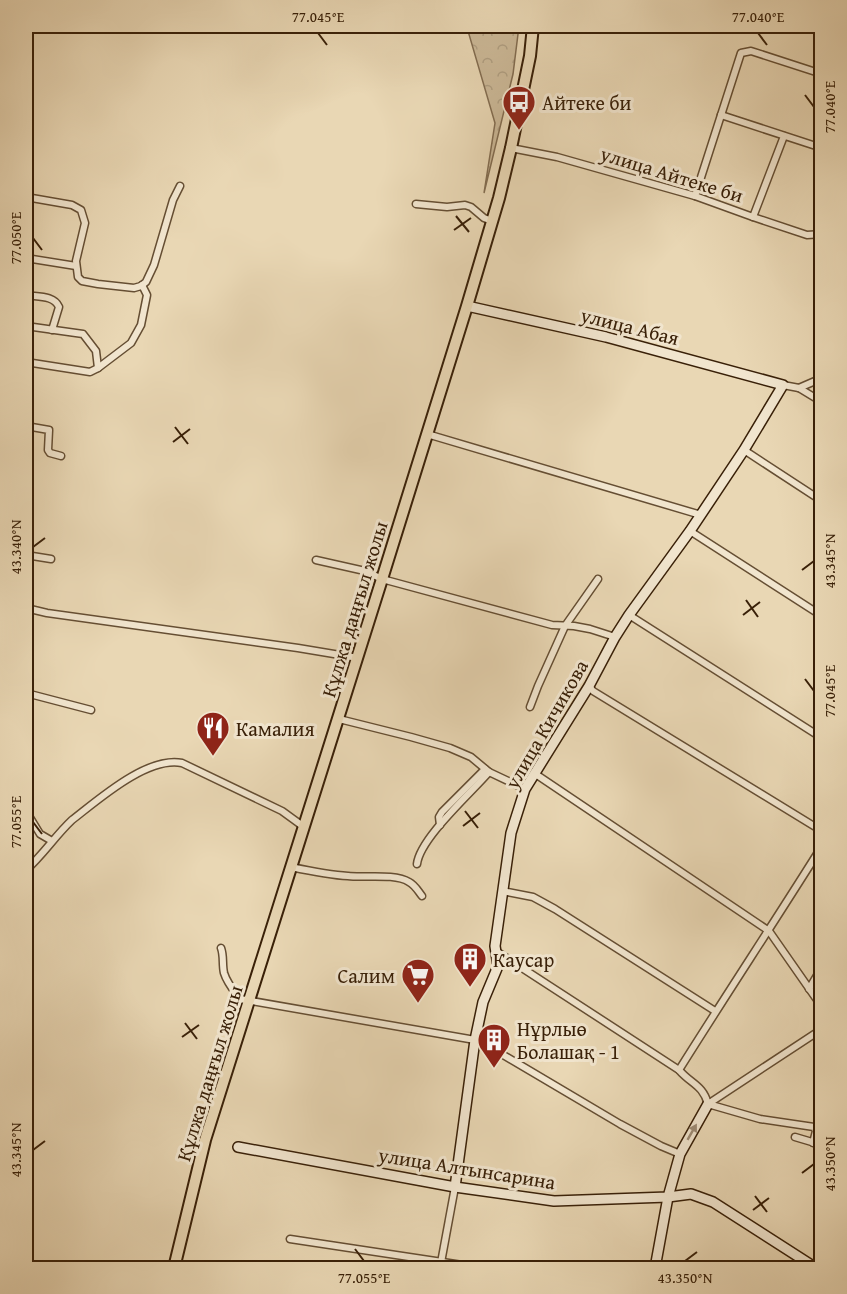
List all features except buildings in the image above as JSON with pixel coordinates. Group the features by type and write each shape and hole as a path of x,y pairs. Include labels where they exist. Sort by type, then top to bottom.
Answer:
{"main road":[{"name":"Құлжа даңғыл жолы","path":"174,1269 205,1140 339,719 492,221 511,148 530,56 533,26"}],"street":[{"path":"695,196 741,53 752,51 822,74"},
{"path":"721,116 822,148"},
{"path":"753,217 784,136"},
{"name":"улица Айтеке би","path":"511,148 557,157 695,196 807,235 822,234"},
{"path":"26,197 72,205 81,210 85,223 76,266 78,277 82,280 115,287 134,288 146,282 154,265 173,200 180,186"},
{"path":"416,204 447,207 465,205 492,221"},
{"path":"26,249 28,233"},
{"path":"807,235 822,240"},
{"path":"26,258 76,266"},
{"path":"26,362 90,372 98,368 131,343 141,325 147,295 142,285"},
{"path":"26,295 50,298 57,302 59,307 52,330"},
{"name":"улица Абая","path":"467,306 606,337 783,386"},
{"path":"26,326 83,334 96,351 98,368"},
{"path":"799,388 822,378"},
{"path":"783,386 799,388 822,402"},
{"name":"улица Кичикова","path":"440,1265 455,1187 475,1040 483,1002 497,970 496,951 502,891 511,833 525,789 589,686 628,615 701,515 783,386"},
{"path":"26,426 49,430 48,450 50,453 61,456"},
{"path":"427,434 701,515"},
{"path":"744,450 822,501"},
{"path":"690,531 822,616"},
{"path":"26,555 51,559"},
{"path":"316,560 365,571 382,579 552,625 590,629 615,637"},
{"path":"530,707 565,626 598,579"},
{"path":"26,608 47,613 358,658"},
{"path":"628,615 822,738"},
{"path":"589,686 593,691 822,831"},
{"path":"26,693 92,710"},
{"path":"339,719 450,748 471,757 487,770 525,789"},
{"path":"26,870 37,861 72,820 123,782 155,765 174,761 282,811 304,827"},
{"path":"417,864 418,856 440,825 487,770"},
{"path":"534,773 769,931 822,1006"},
{"path":"26,811 40,834 52,841"},
{"path":"679,1070 822,846"},
{"path":"291,867 337,875 404,880 410,882 422,896"},
{"path":"502,891 533,897 555,909 715,1011"},
{"path":"221,948 224,972 240,999 475,1040 620,1124 680,1154"},
{"path":"496,951 679,1070 688,1080 704,1091 708,1104"},
{"path":"809,989 822,968"},
{"path":"655,1269 668,1197 680,1154 708,1104 822,1029"},
{"path":"708,1104 760,1119 814,1127 816,1131 813,1143"},
{"path":"795,1137 822,1145"},
{"name":"улица Алтынсарина","path":"238,1146 455,1187 554,1201 692,1194 713,1202 816,1269"},
{"path":"290,1239 440,1265 482,1269"}],"green space":[{"path":"468,26 519,26 513,74 484,193 495,123"}],"place":[{"name":"Айтеке би","path":"519,131"},
{"name":"Камалия","path":"213,757"},
{"name":"Каусар","path":"470,988"},
{"name":"Салим","path":"418,1004"},
{"name":"Нұрлыө Болашақ - 1","path":"494,1069"}]}
